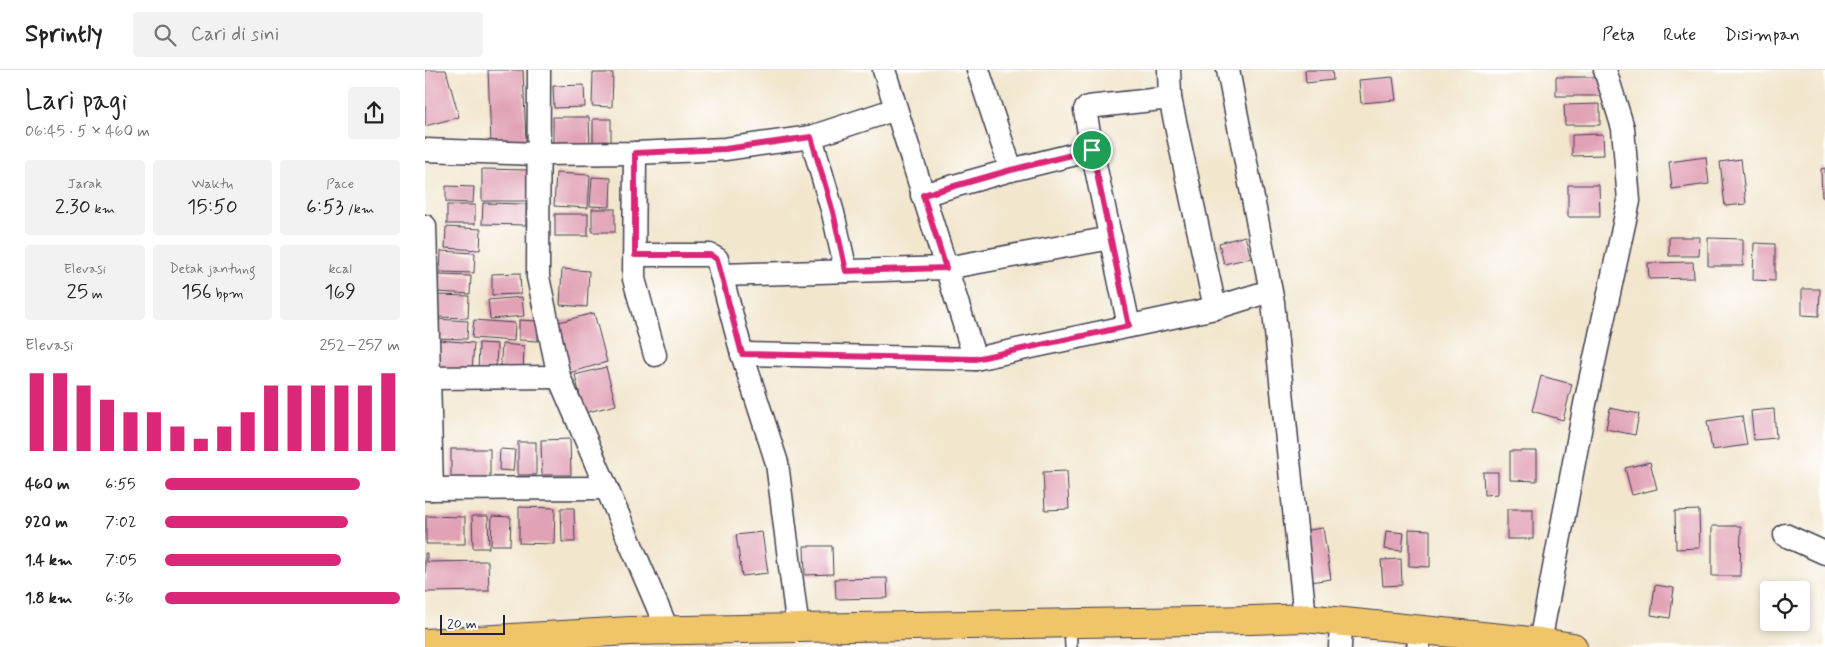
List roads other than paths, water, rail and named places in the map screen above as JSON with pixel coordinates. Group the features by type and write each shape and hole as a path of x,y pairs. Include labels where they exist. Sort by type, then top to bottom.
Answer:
{"main road":[{"path":"425,644 631,639 668,631 798,630 1070,635 1305,618 1341,635 1540,642 1573,647"}],"street":[{"path":"539,70 538,277 559,377 668,631"},
{"path":"884,70 975,359"},
{"path":"978,70 1011,170"},
{"path":"1169,70 1170,98 1215,308"},
{"path":"1228,70 1273,302 1305,618"},
{"path":"1540,642 1585,404 1629,201 1623,128 1605,70"},
{"path":"1129,326 1085,110 1088,107 1170,98"},
{"path":"425,150 538,154 635,153 725,149 811,137 895,109"},
{"path":"811,137 833,212 846,271"},
{"path":"923,195 1011,170 1092,150"},
{"path":"635,153 634,279 655,355"},
{"path":"425,226 430,378 428,489 606,488"},
{"path":"721,275 946,268 1111,238"},
{"path":"635,255 710,255 717,259 742,354 777,463 798,630"},
{"path":"742,354 975,359 1215,308 1270,291"},
{"path":"430,378 559,377"},
{"path":"1785,535 1825,553"}]}
